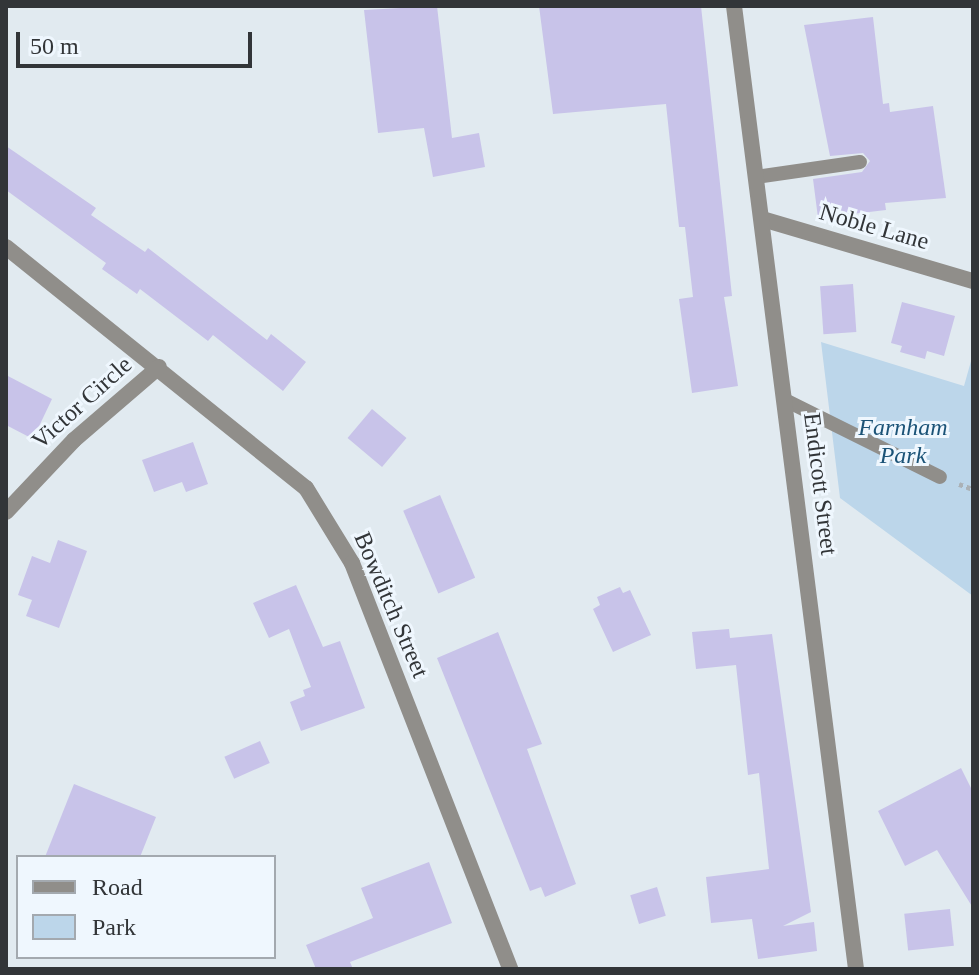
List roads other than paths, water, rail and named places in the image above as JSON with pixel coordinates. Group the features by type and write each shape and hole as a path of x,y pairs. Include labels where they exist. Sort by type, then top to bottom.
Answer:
{"street":[{"name":"Endicott Street","path":"734,6 856,969"},
{"name":"Noble Lane","path":"762,219 973,281"},
{"name":"Bowditch Street","path":"6,247 306,488 352,563 510,969"},
{"name":"Victor Circle","path":"6,512 74,440 159,367"}],"lane":[{"path":"756,177 860,162"},
{"path":"785,400 940,477"}],"park label":[{"name":"Farnham Park","path":"903,442"}]}
